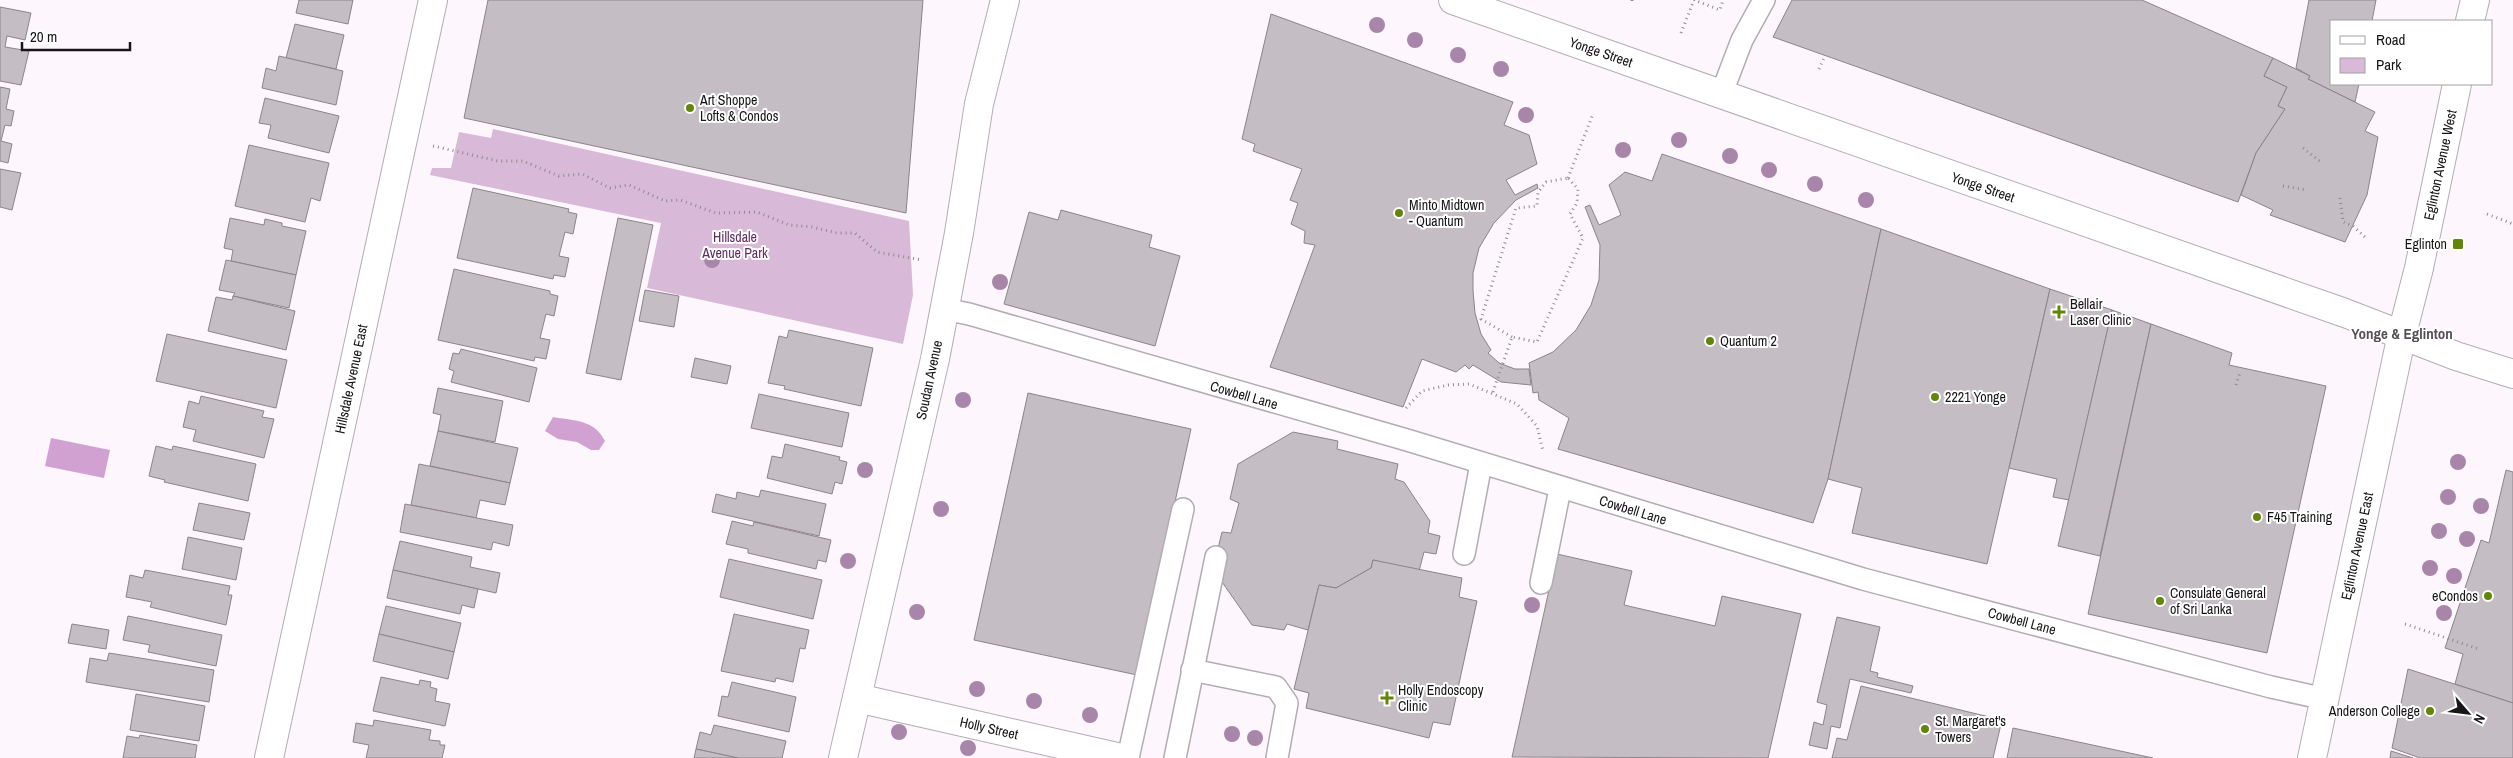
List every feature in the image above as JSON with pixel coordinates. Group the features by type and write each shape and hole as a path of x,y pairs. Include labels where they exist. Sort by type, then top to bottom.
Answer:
{"main road":[{"name":"Hillsdale Avenue East","path":"270,758 433,0"},
{"name":"Soudan Avenue","path":"843,758 932,368 959,233 979,104 1005,0"},
{"name":"Yonge Street","path":"1453,0 2402,334 2456,356 2513,374"},
{"path":"2470,20 2475,0"},
{"name":"Eglinton Avenue West","path":"2402,334 2419,268 2457,85"},
{"name":"Eglinton Avenue East","path":"2312,758 2402,334"},
{"name":"Holly Street","path":"857,698 1083,754 1121,758"}],"lane":[{"path":"1722,95 1742,40 1764,0"},
{"name":"Cowbell Lane","path":"944,309 969,314 1386,434 1872,582 2270,687 2325,699"},
{"path":"1464,554 1481,464"},
{"path":"1540,583 1560,488"},
{"path":"1128,758 1183,510"},
{"path":"1175,758 1216,557"},
{"path":"1192,670 1276,687 1287,703 1277,758"}],"path":[{"path":"1681,33 1694,0 1720,10 1724,0"},
{"path":"1819,69 1824,56"},
{"path":"1568,178 1593,114"},
{"path":"432,146 498,161 523,161 559,176 582,174 610,188 629,185 666,201 680,200 716,213 756,212 789,225 812,227 838,234 855,234 877,252 923,260"},
{"path":"2303,148 2321,162"},
{"path":"1568,178 1578,188 1577,203 1570,214 1583,238 1537,342 1512,337 1482,319 1516,208 1537,206 1538,192 1546,182 1568,178"},
{"path":"2283,186 2307,190"},
{"path":"2340,198 2343,222 2353,226 2366,238"},
{"path":"2487,214 2513,224"},
{"path":"1493,392 1512,337"},
{"path":"2236,385 2240,372"},
{"path":"1386,434 1422,391 1448,385 1468,384 1493,392 1517,404 1537,426 1543,454 1560,488"},
{"path":"2405,624 2479,649"}],"green space":[{"name":"Hillsdale Avenue Park","path":"493,129 909,221 913,295 903,344 647,288 661,223 430,175 432,168 451,168 459,132 491,138"}],"shaded area":[{"path":"553,417 583,422 595,429 605,441 599,450 591,450 577,442 558,439 545,431"},
{"path":"51,438 110,450 104,478 45,466"}],"building":[{"path":"299,0 353,0 348,24 296,13"},
{"name":"Art Shoppe Lofts & Condos","path":"488,0 923,0 906,213 464,118"},
{"path":"1792,0 2142,0 2273,58 2264,76 2287,87 2278,106 2285,109 2256,153 2238,202 1773,37"},
{"path":"2309,0 2376,0 2372,20 2330,20 2330,85 2359,85 2355,102 2308,79 2310,76 2296,68"},
{"path":"0,7 31,13 25,40 7,36 5,47 29,51 21,85 0,81"},
{"name":"Minto Midtown - Quantum","path":"1271,14 1513,102 1504,125 1529,135 1537,164 1506,180 1515,195 1537,184 1538,188 1516,200 1494,223 1479,248 1473,273 1473,291 1475,313 1481,334 1491,350 1488,353 1499,363 1515,369 1529,369 1531,385 1501,382 1473,365 1469,369 1465,365 1456,372 1422,359 1403,407 1270,367 1315,245 1304,243 1305,231 1291,224 1298,203 1290,200 1302,169 1253,151 1255,144 1242,139"},
{"path":"295,24 344,35 336,69 286,58"},
{"path":"279,56 343,71 336,105 262,88 266,68 276,71"},
{"path":"2273,58 2310,76 2308,79 2375,112 2365,131 2378,137 2367,195 2345,242 2270,215 2273,210 2241,195 2256,153 2285,109 2278,106 2287,87 2264,76"},
{"path":"0,87 10,89 6,109 14,111 11,126 5,125 1,141 12,144 8,163 0,161"},
{"path":"265,98 339,116 329,153 268,138 271,125 259,123"},
{"path":"249,145 329,163 320,201 311,198 305,222 235,206"},
{"name":"Quantum 2","path":"1662,154 1881,229 1828,479 1813,523 1558,449 1569,418 1539,400 1538,392 1533,393 1529,363 1553,352 1576,330 1591,305 1599,280 1600,245 1585,207 1590,205 1599,225 1621,215 1609,185 1625,172 1652,181"},
{"path":"0,169 21,173 12,210 0,207"},
{"path":"473,188 569,209 568,212 577,214 573,234 565,232 559,256 569,258 565,277 554,275 553,279 457,258"},
{"path":"1061,210 1152,235 1149,247 1180,256 1155,346 1004,304 1029,212 1058,220"},
{"path":"230,218 264,225 265,219 282,223 282,226 306,231 296,275 231,261 233,250 224,248"},
{"path":"618,218 653,225 621,380 586,373"},
{"name":"2221 Yonge","path":"1881,229 2050,289 1987,564 1852,533 1862,488 1828,479"},
{"path":"226,260 296,275 289,308 233,296 235,293 219,290"},
{"path":"454,269 550,291 550,294 558,296 554,316 546,314 540,338 550,340 546,359 535,357 534,361 438,340"},
{"path":"2050,289 2112,310 2069,500 2053,497 2057,479 2009,468"},
{"path":"645,290 679,296 674,327 639,321"},
{"path":"233,296 295,311 286,350 208,331 216,297 232,300"},
{"path":"2112,310 2151,324 2100,556 2058,546"},
{"path":"2151,324 2232,353 2229,365 2326,386 2267,653 2088,614"},
{"path":"789,330 873,348 861,406 784,389 785,386 768,383 779,336 787,338"},
{"path":"167,334 287,360 276,408 156,381"},
{"path":"461,349 537,368 529,402 451,382 454,371 449,369 453,353 459,354"},
{"path":"695,358 731,366 727,384 691,377"},
{"path":"438,388 503,401 495,442 438,431 441,415 433,413"},
{"path":"1028,393 1191,429 1137,675 974,640"},
{"path":"759,394 849,413 842,447 751,428"},
{"path":"201,396 264,411 262,417 274,419 264,458 193,441 196,430 183,427 189,401 199,404"},
{"path":"438,431 518,448 510,483 430,466"},
{"path":"1293,432 1338,441 1337,449 1398,464 1395,479 1404,482 1430,521 1428,533 1440,536 1436,554 1424,552 1419,571 1373,560 1371,568 1336,588 1319,585 1308,630 1287,624 1284,630 1252,625 1213,569 1222,532 1231,533 1239,503 1230,499 1238,464"},
{"path":"785,444 840,457 839,460 847,462 842,484 835,482 832,494 767,478 772,456 782,458"},
{"path":"156,446 172,450 173,446 256,464 248,501 164,482 165,480 149,476"},
{"path":"419,464 510,483 505,505 480,500 476,518 411,505"},
{"name":"eCondos","path":"2506,470 2513,472 2513,703 2455,684 2463,654 2445,648 2481,540 2489,543"},
{"path":"761,490 826,504 819,536 712,512 716,494 736,499 737,492 759,497"},
{"path":"199,503 250,513 244,540 193,530"},
{"path":"405,504 513,525 509,546 493,542 491,550 400,532"},
{"path":"732,521 753,526 754,522 831,540 826,562 818,560 816,569 748,553 748,549 726,544"},
{"path":"188,537 242,548 236,580 182,569"},
{"path":"400,541 472,557 470,567 500,573 496,593 393,570"},
{"path":"1557,554 1632,571 1624,605 1715,626 1722,596 1801,614 1768,758 1512,757"},
{"path":"729,559 822,580 813,619 720,597"},
{"path":"1373,560 1462,578 1459,597 1477,601 1450,725 1433,722 1429,738 1306,708 1309,693 1294,689 1319,585 1336,588 1371,568"},
{"path":"145,570 230,586 228,595 232,595 226,625 150,607 152,602 126,597 130,575 143,578"},
{"path":"393,570 478,589 474,608 462,605 460,614 387,598"},
{"path":"386,606 461,623 454,652 379,634"},
{"path":"734,614 809,630 805,649 800,648 793,682 776,678 775,682 721,671"},
{"path":"128,616 222,635 216,666 148,652 150,645 123,640"},
{"path":"1837,617 1880,627 1870,671 1878,673 1877,677 1913,686 1911,693 1850,679 1840,728 1831,726 1827,749 1809,745 1814,722 1823,725 1827,705 1817,702"},
{"path":"72,624 109,630 106,649 68,643"},
{"path":"379,634 454,652 448,679 373,661"},
{"path":"109,653 214,670 209,702 86,682 90,658 107,661"},
{"path":"2408,669 2513,703 2513,758 2420,758 2392,748"},
{"path":"381,677 419,685 420,680 431,682 430,687 437,689 435,701 450,704 445,726 373,711"},
{"path":"732,682 796,697 789,732 718,716 722,696 728,697"},
{"name":"St. Margaret's Towers","path":"1861,686 2002,720 1993,758 1832,758 1837,738 1847,740"},
{"path":"136,694 205,706 199,741 130,730"},
{"path":"374,720 431,730 429,740 440,741 440,745 445,745 442,758 366,758 369,745 353,742 356,723 373,726"},
{"path":"714,725 786,741 782,758 738,758 696,749 700,732 711,735"},
{"path":"2013,728 2153,758 2007,758"},
{"path":"140,735 197,745 195,758 123,758 127,736 139,738"},
{"path":"696,749 738,758 694,758"},
{"path":"2391,751 2413,758 2390,758"}],"place":[{"name":"Art Shoppe Lofts & Condos","path":"690,108"},
{"name":"Minto Midtown - Quantum","path":"1399,213"},
{"name":"Eglinton","path":"2458,244"},
{"name":"Bellair Laser Clinic","path":"2059,312"},
{"name":"Quantum 2","path":"1710,341"},
{"name":"2221 Yonge","path":"1935,397"},
{"name":"F45 Training","path":"2257,517"},
{"name":"eCondos","path":"2488,596"},
{"name":"Consulate General of Sri Lanka","path":"2160,601"},
{"name":"Holly Endoscopy Clinic","path":"1387,698"},
{"name":"Anderson College","path":"2430,711"},
{"name":"St. Margaret's Towers","path":"1925,729"}],"district":[{"name":"Yonge & Eglinton","path":"2402,334"}]}
